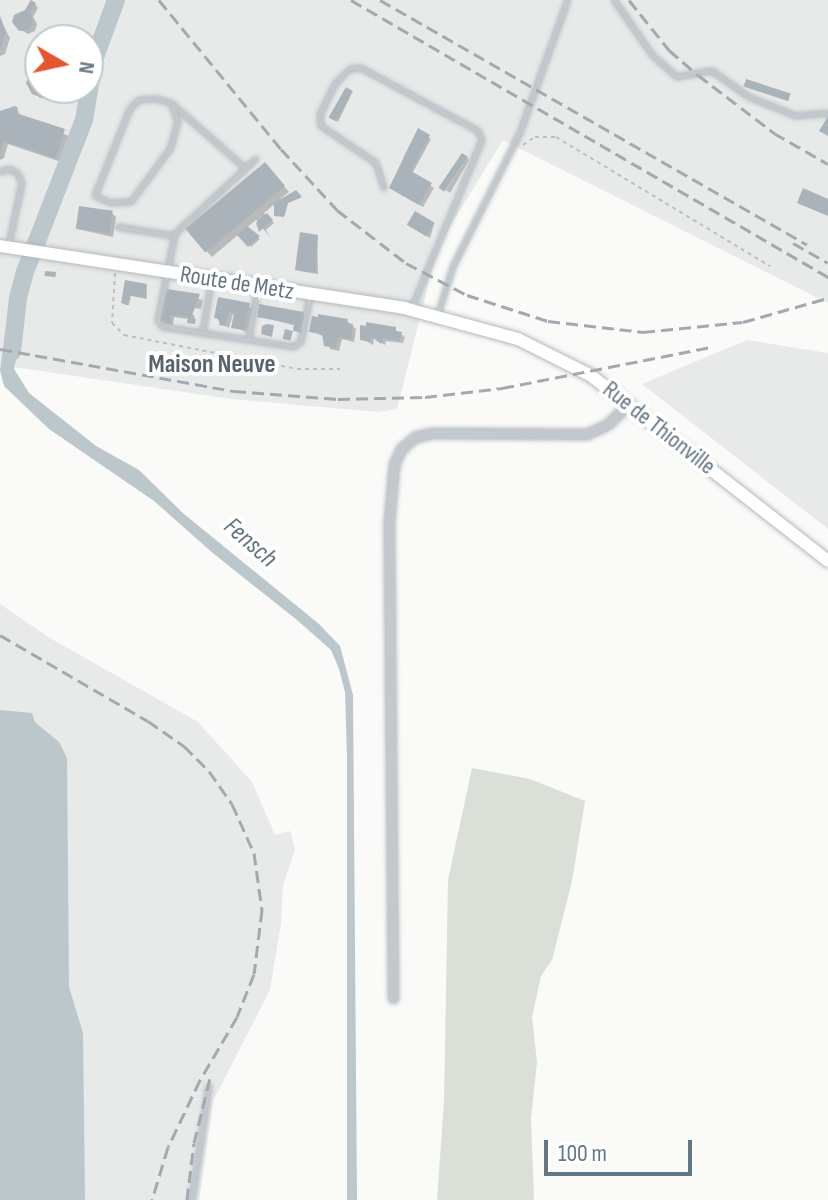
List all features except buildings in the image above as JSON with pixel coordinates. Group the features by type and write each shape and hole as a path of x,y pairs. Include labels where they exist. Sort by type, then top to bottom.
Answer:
{"main road":[{"name":"Route de Metz","path":"4,247 411,310 473,325"},
{"name":"Rue de Thionville","path":"473,325 550,352 590,375 828,561"}],"street":[{"path":"393,998 389,521 394,464 401,449 415,437 433,433 587,434 608,424 628,404"}],"lane":[{"path":"438,315 453,267 509,154 568,0"},
{"path":"614,0 653,56 677,77 712,71 749,97 796,116 828,113"},
{"path":"384,188 376,163 321,126 320,115 335,84 350,69 361,68 478,131 482,140 411,310"},
{"path":"171,103 178,121 171,148 131,202 111,203 95,196 130,109 139,100 156,99 171,103 246,169"},
{"path":"256,159 174,236 157,316 160,325 298,346 310,294"},
{"path":"0,172 10,169 18,174 22,183 4,247"},
{"path":"118,227 174,236"},
{"path":"203,332 212,279"},
{"path":"249,339 258,286"},
{"path":"192,1200 209,1086"}],"path":[{"path":"509,154 535,137 556,137 770,266"},
{"path":"116,265 112,323 124,335 283,367 340,369"}],"shaded area":[{"path":"0,0 828,0 828,303 503,140 438,246 397,409 378,412 231,399 0,365"},
{"path":"6,328 22,330 14,369 29,393 96,446 139,470 184,514 319,624 340,646 353,695 357,1200 347,1200 347,756 345,692 339,669 331,650 297,620 154,501 49,429 4,386 0,370"},
{"path":"747,340 828,353 828,529 642,384"},
{"path":"0,604 50,638 198,722 252,782 275,835 290,831 295,849 283,885 281,923 270,990 213,1101 199,1200 0,1200"},
{"path":"0,710 32,713 35,722 59,742 67,758 69,987 83,1033 85,1200 0,1200"},
{"path":"472,768 530,779 585,801 572,881 552,960 541,976 532,1017 537,1062 531,1119 534,1200 437,1200 444,1102 448,880"}],"waterway":[{"name":"Fensch","path":"12,352 18,298 25,272 84,120 94,60 116,0"}],"railway":[{"path":"159,0 281,149 337,210 406,263 467,295 548,321 643,332 743,322 828,298"},
{"path":"351,0 828,277"},
{"path":"380,0 807,245"},
{"path":"629,0 669,50 698,75 774,133 828,164"},
{"path":"793,243 828,263"},
{"path":"0,349 234,391 338,399 425,397 502,388 711,347"},
{"path":"0,635 148,721 184,746 209,771 232,804 254,853 262,910 254,974 237,1017 200,1080 168,1147 152,1200"},
{"path":"187,1200 194,1143 210,1078"}],"district":[{"name":"Maison Neuve","path":"212,365"}]}
